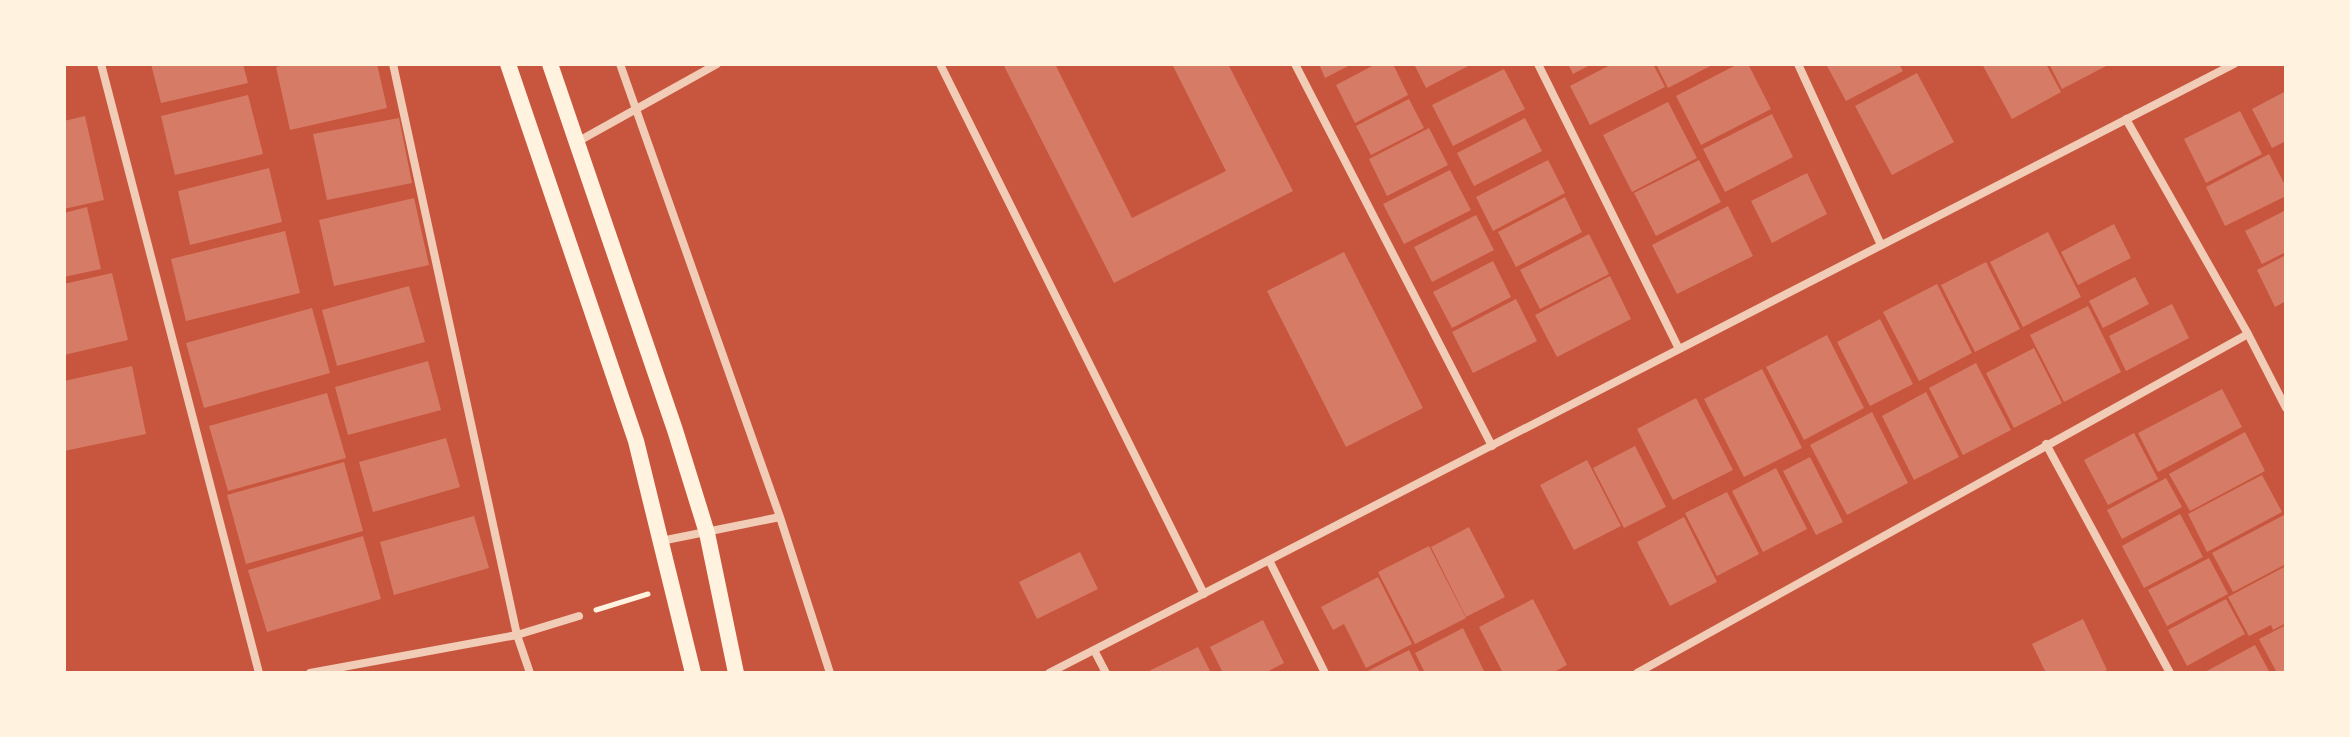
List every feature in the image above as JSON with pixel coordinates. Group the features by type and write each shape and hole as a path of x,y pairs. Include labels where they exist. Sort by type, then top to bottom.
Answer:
{"main road":[{"path":"508,64 636,441 693,673"},
{"path":"550,64 707,533 736,673"}],"street":[{"path":"101,64 259,673"},
{"path":"393,64 517,635 530,673"},
{"path":"620,64 780,517 830,673"},
{"path":"577,142 717,64"},
{"path":"940,64 1204,594"},
{"path":"1295,64 1492,446"},
{"path":"1538,64 1679,349"},
{"path":"1798,64 1881,245"},
{"path":"1049,673 2234,64"},
{"path":"2126,119 2248,334 2286,408"},
{"path":"1637,673 2248,334"},
{"path":"2046,444 2170,673"},
{"path":"661,541 780,517"},
{"path":"1269,560 1325,673"},
{"path":"310,673 517,635 579,616"},
{"path":"1094,650 1106,673"}],"path":[{"path":"579,616 671,586"}],"building":[{"path":"151,64 243,64 248,83 161,103"},
{"path":"289,64 377,64 387,108 290,130 276,67"},
{"path":"1003,64 1055,64 1132,218 1226,171 1172,64 1228,64 1293,191 1114,283"},
{"path":"1319,64 1352,64 1325,78"},
{"path":"1376,64 1393,64 1408,95 1355,123 1336,85"},
{"path":"1414,64 1472,64 1426,88"},
{"path":"1568,64 1592,64 1573,74"},
{"path":"1612,64 1653,64 1665,87 1590,125 1570,86"},
{"path":"1656,64 1714,64 1668,88"},
{"path":"1738,64 1748,64 1771,109 1701,145 1676,96"},
{"path":"1826,64 1899,64 1903,71 1846,101"},
{"path":"1982,64 2046,64 2061,92 2012,119"},
{"path":"2049,64 2110,64 2062,89"},
{"path":"1504,69 1525,109 1453,146 1432,105"},
{"path":"1917,73 1954,142 1892,175 1855,106"},
{"path":"2286,91 2286,141 2272,148 2252,109"},
{"path":"248,95 263,154 175,175 161,116"},
{"path":"1409,99 1424,128 1371,155 1356,126"},
{"path":"1668,102 1697,158 1632,192 1603,135"},
{"path":"2240,111 2262,154 2206,183 2184,139"},
{"path":"1772,114 1793,157 1725,192 1703,149"},
{"path":"85,116 104,200 64,209 64,121"},
{"path":"399,118 412,183 327,200 313,134"},
{"path":"1525,118 1542,151 1474,186 1457,153"},
{"path":"1429,128 1448,165 1387,196 1369,159"},
{"path":"2269,154 2286,187 2286,196 2225,226 2206,187"},
{"path":"1548,160 1565,193 1493,231 1476,197"},
{"path":"1699,160 1721,202 1656,236 1634,193"},
{"path":"269,168 282,222 190,245 178,191"},
{"path":"1450,170 1471,210 1404,244 1383,204"},
{"path":"1807,173 1827,214 1772,243 1751,201"},
{"path":"1565,197 1582,232 1516,267 1498,232"},
{"path":"414,198 429,265 334,286 319,220"},
{"path":"1728,206 1753,256 1677,294 1652,245"},
{"path":"87,207 101,269 64,277 64,213"},
{"path":"2286,210 2286,252 2262,264 2245,231"},
{"path":"1476,215 1494,250 1432,282 1414,247"},
{"path":"2114,224 2131,258 2078,285 2061,252"},
{"path":"285,231 300,293 186,321 171,259"},
{"path":"2048,232 2081,297 2023,327 1990,262"},
{"path":"1589,234 1609,274 1540,309 1520,270"},
{"path":"1344,252 1423,408 1346,447 1267,291"},
{"path":"2286,255 2286,301 2275,307 2257,270"},
{"path":"1493,261 1511,297 1452,328 1433,292"},
{"path":"1986,262 2020,329 1975,352 1941,285"},
{"path":"112,273 128,340 64,355 64,284"},
{"path":"1610,276 1631,319 1557,357 1535,315"},
{"path":"2135,277 2149,304 2103,328 2089,301"},
{"path":"1937,284 1972,353 1919,381 1883,312"},
{"path":"409,286 425,342 337,366 322,310"},
{"path":"1516,299 1537,341 1473,373 1452,332"},
{"path":"2172,304 2189,338 2126,371 2109,336"},
{"path":"2088,306 2121,372 2064,402 2030,335"},
{"path":"312,308 330,373 204,408 186,343"},
{"path":"1880,319 1913,384 1870,406 1837,342"},
{"path":"1827,335 1864,408 1804,440 1766,367"},
{"path":"2034,348 2062,403 2014,428 1986,373"},
{"path":"428,361 441,410 348,435 335,387"},
{"path":"1976,363 2011,430 1963,455 1929,388"},
{"path":"132,366 146,434 64,451 64,381"},
{"path":"1762,369 1802,448 1744,477 1704,399"},
{"path":"2222,389 2242,427 2158,472 2138,433"},
{"path":"1926,392 1959,457 1914,480 1882,416"},
{"path":"327,393 346,458 228,491 209,426"},
{"path":"1696,398 1733,470 1673,500 1637,429"},
{"path":"1872,412 1908,483 1847,515 1810,445"},
{"path":"2245,432 2265,471 2190,511 2169,474"},
{"path":"2134,433 2158,479 2108,505 2084,460"},
{"path":"446,438 460,487 373,512 359,462"},
{"path":"1635,446 1666,507 1624,528 1593,468"},
{"path":"1810,457 1843,522 1816,535 1783,471"},
{"path":"1587,460 1621,526 1574,550 1540,485"},
{"path":"344,462 363,531 246,564 227,495"},
{"path":"1776,468 1807,529 1763,552 1732,491"},
{"path":"2262,475 2282,512 2207,552 2188,514"},
{"path":"2166,478 2182,507 2122,539 2107,510"},
{"path":"1727,492 1759,554 1717,576 1685,513"},
{"path":"2180,514 2203,557 2144,588 2122,546"},
{"path":"2284,515 2286,564 2233,592 2212,553"},
{"path":"474,516 489,568 394,595 380,542"},
{"path":"1684,517 1717,582 1670,606 1637,542"},
{"path":"1469,527 1505,597 1466,617 1431,547"},
{"path":"363,536 381,599 267,632 248,570"},
{"path":"1429,546 1466,618 1415,644 1378,572"},
{"path":"1080,552 1098,589 1037,619 1019,582"},
{"path":"2209,558 2228,594 2167,626 2148,590"},
{"path":"2286,566 2286,623 2273,630 2271,625 2249,636 2228,597"},
{"path":"1378,577 1412,644 1366,668 1344,624 1333,630 1321,607"},
{"path":"1533,599 1567,665 1552,673 1503,673 1479,627"},
{"path":"2226,599 2245,634 2187,666 2168,630"},
{"path":"2083,619 2107,670 2099,673 2046,673 2032,644"},
{"path":"1263,620 1284,663 1265,673 1223,673 1210,647"},
{"path":"2286,625 2286,673 2277,673 2259,639"},
{"path":"1463,628 1485,673 1425,673 1415,653"},
{"path":"2255,645 2270,673 2203,673"},
{"path":"1198,647 1211,673 1145,673"},
{"path":"1409,650 1420,673 1364,673"}]}
